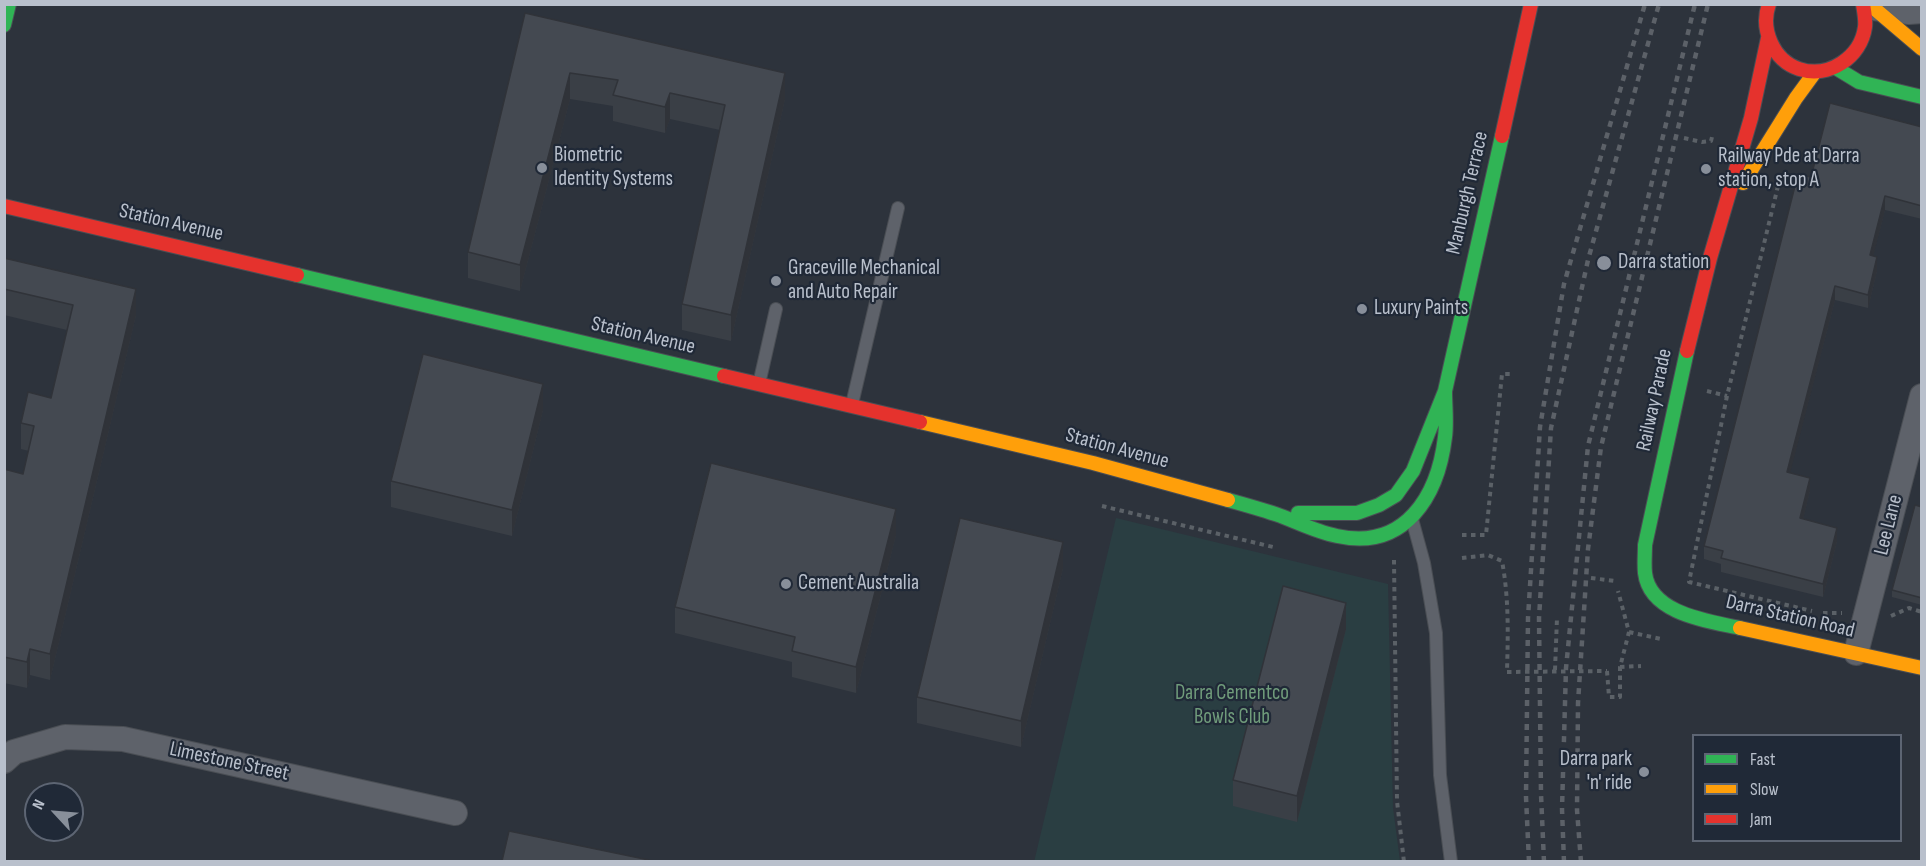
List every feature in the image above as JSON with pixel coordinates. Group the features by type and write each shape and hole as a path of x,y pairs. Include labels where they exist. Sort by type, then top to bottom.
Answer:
{"street":[{"path":"4,25 9,4"},
{"name":"Manburgh Terrace","path":"1396,495 1413,471 1445,391 1531,4"},
{"name":"Railway Parade","path":"1655,595 1645,575 1645,545 1679,384 1710,258 1750,118 1768,38 1765,23 1769,4"},
{"path":"1768,38 1775,52 1800,70 1815,72 1836,68 1849,59 1860,46 1865,31 1868,6"},
{"path":"1868,6 1909,12 1922,11"},
{"path":"1868,6 1922,49"},
{"path":"1836,68 1859,82 1919,91"},
{"name":"Railway Parade","path":"1723,216 1796,98 1815,72"},
{"name":"Station Avenue","path":"4,206 852,408 1093,463 1271,512 1317,530 1346,538 1375,538 1394,532 1411,518 1430,494"},
{"name":"Manburgh Terrace","path":"1430,494 1440,467 1446,436 1445,391"},
{"name":"Lee Lane","path":"1856,653 1922,396"},
{"name":"Station Avenue","path":"1271,512 1356,513 1379,505 1396,495"},
{"name":"Darra Station Road","path":"1655,595 1673,610 1700,619 1922,668"},
{"name":"Limestone Street","path":"6,754 65,737 123,739 455,813"}],"lane":[{"path":"852,408 898,208"},
{"path":"758,385 776,309"},
{"path":"1411,518 1424,563 1436,633 1440,775 1451,861"}],"path":[{"path":"1684,138 1702,142 1711,141 1714,130"},
{"path":"1781,180 1727,396 1689,582 1826,614 1886,617 1909,608 1922,612"},
{"path":"1462,535 1486,535 1502,374 1510,374"},
{"path":"1705,391 1727,396"},
{"path":"1102,506 1279,549"},
{"path":"1462,558 1488,555 1502,561 1508,618 1507,672 1607,670 1609,697 1620,697 1620,667 1629,632 1614,579 1591,578"},
{"path":"1388,567 1394,567 1397,801 1404,861"},
{"path":"1555,670 1557,618"},
{"path":"1620,667 1641,666"}],"green space":[{"name":"Darra Cementco Bowls Club","path":"1116,518 1388,584 1393,808 1400,861 1034,862"}],"building":[{"path":"525,13 785,73 731,315 682,304 725,105 670,93 665,107 613,95 618,80 570,73 520,265 468,252"},
{"path":"1830,103 1922,127 1922,206 1885,196 1870,255 1877,257 1868,295 1835,286 1787,472 1810,478 1800,518 1837,528 1823,584 1721,558 1723,551 1704,546 1798,174 1811,177"},
{"path":"4,258 136,289 50,654 30,649 27,662 4,657 4,469 23,474 34,426 21,423 28,392 51,398 73,305 4,289"},
{"path":"423,354 543,384 512,510 391,481"},
{"name":"Cement Australia","path":"711,463 896,509 856,667 792,651 795,637 675,607"},
{"path":"1915,505 1922,507 1922,598 1892,590"},
{"path":"960,518 1063,542 1021,721 917,697"},
{"path":"1283,586 1346,603 1297,796 1233,780"},
{"path":"509,831 649,860 649,861 502,861"}],"railway":[{"path":"1529,862 1526,797 1528,618 1540,427 1564,284 1645,4"},
{"path":"1544,862 1539,618 1551,428 1588,260 1659,4"},
{"path":"1564,862 1562,809 1566,668 1588,446 1695,4"},
{"path":"1581,862 1577,810 1578,703 1588,549 1601,447 1708,4"}],"traffic: fast":[{"path":"4,25 9,4"},
{"path":"1836,68 1859,82 1922,97"},
{"path":"1298,513 1357,513 1379,505 1396,495 1413,471 1445,391 1502,136"},
{"path":"297,275 724,376"},
{"path":"1687,351 1645,545 1645,573 1649,587 1657,598 1669,607 1697,618 1740,628"},
{"path":"1228,500 1337,536 1361,538 1382,535 1399,527 1414,514 1426,498 1435,479 1445,437 1445,391"}],"traffic: slow":[{"path":"1869,4 1922,49"},
{"path":"1743,183 1815,72"},
{"path":"920,422 1093,463 1228,500"},
{"path":"1740,628 1922,668"}],"traffic: jam":[{"path":"1502,136 1531,4"},
{"path":"1769,4 1766,23 1776,51 1790,65 1810,71 1832,68 1842,63 1857,48 1865,27 1863,4"},
{"path":"1687,351 1710,258 1751,118 1768,38"},
{"path":"4,206 297,275"},
{"path":"724,376 920,422"}],"place":[{"name":"Biometric Identity Systems","path":"542,168"},
{"name":"Railway Pde at Darra station, stop A","path":"1706,169"},
{"name":"Darra station","path":"1604,263"},
{"name":"Graceville Mechanical and Auto Repair","path":"776,281"},
{"name":"Luxury Paints","path":"1362,309"},
{"name":"Cement Australia","path":"786,584"},
{"name":"Darra park 'n' ride","path":"1644,772"}]}
